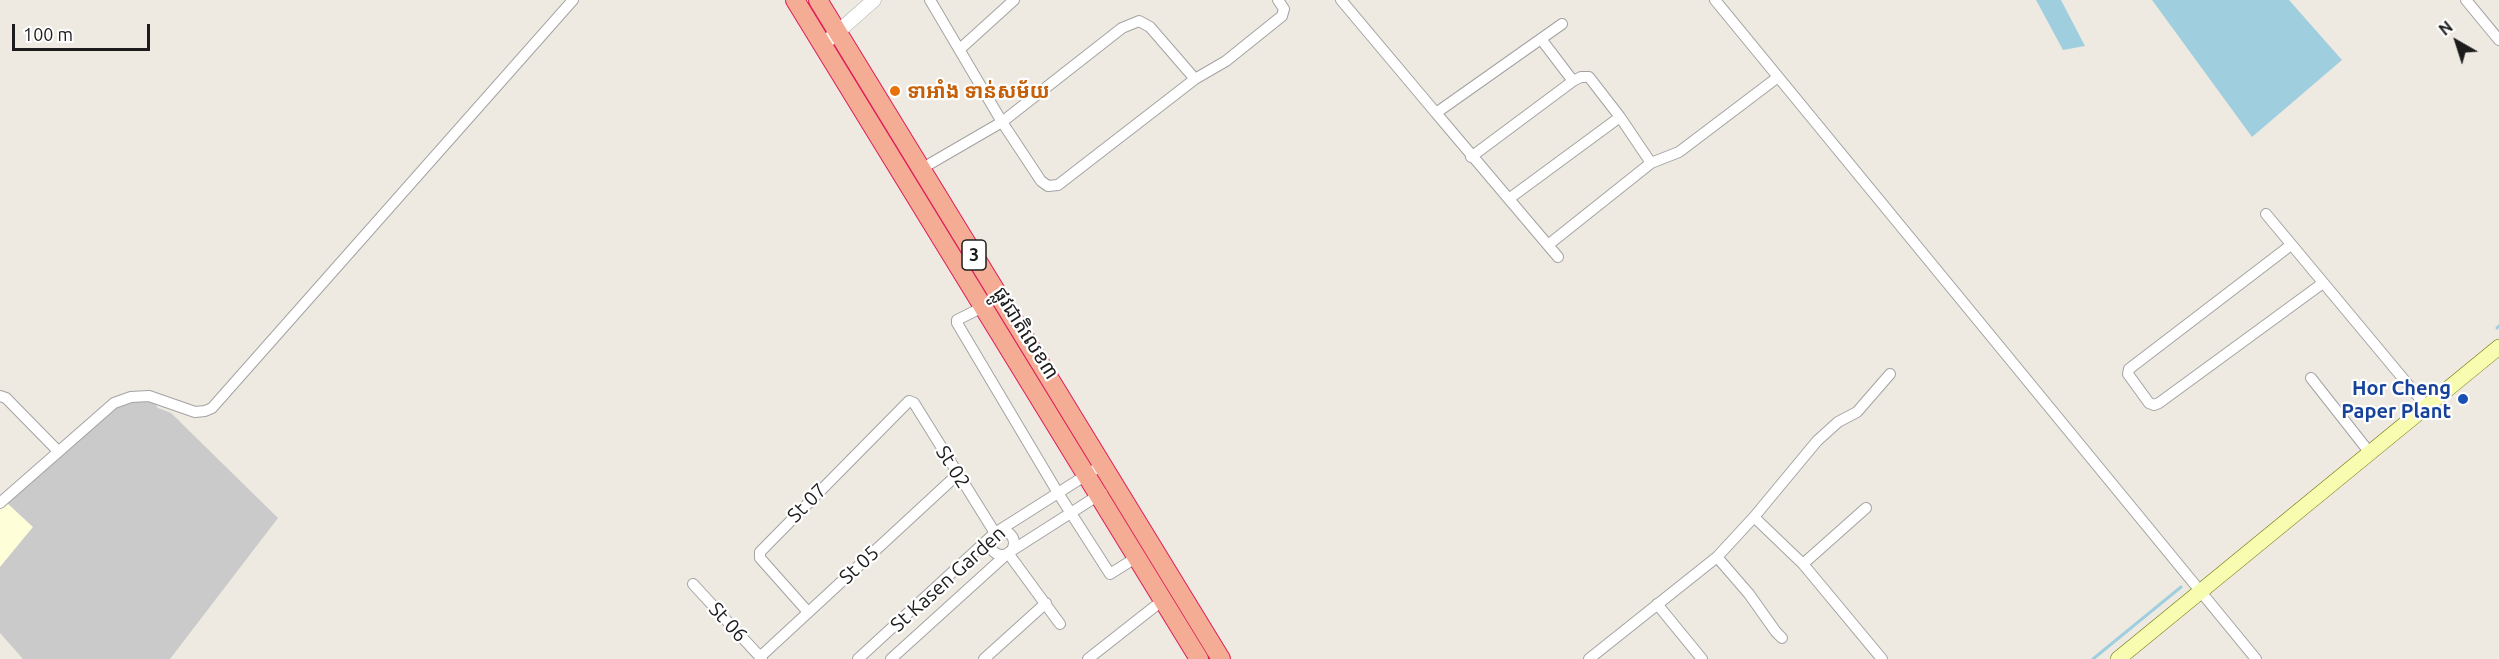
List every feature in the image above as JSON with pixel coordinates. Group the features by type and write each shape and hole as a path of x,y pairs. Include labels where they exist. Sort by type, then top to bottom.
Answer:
{"highway":[{"name":"ផ្លូវជាតិលេខ៣","path":"795,0 1200,659"},
{"name":"ផ្លូវជាតិលេខ៣","path":"818,0 1221,659"}],"main road":[{"path":"2118,659 2499,347"}],"street":[{"path":"0,503 57,450 114,404 131,397 149,396 195,412 212,408 573,0"},
{"path":"822,44 838,33 874,0"},
{"path":"930,0 1002,122 1041,181 1048,186 1058,184 1195,79 1226,61 1282,16 1284,9 1278,0"},
{"path":"960,49 1014,0"},
{"path":"1341,0 1558,257"},
{"path":"1715,0 2256,659"},
{"path":"2466,0 2499,40"},
{"path":"921,169 1002,122 1122,28 1138,21 1150,27 1195,79"},
{"path":"1436,113 1562,24"},
{"path":"1541,39 1573,81"},
{"path":"1471,156 1573,81 1581,77 1589,77 1651,163"},
{"path":"1548,245 1651,163 1679,152 1778,77"},
{"path":"1510,198 1620,117"},
{"path":"2266,214 2426,406"},
{"path":"2291,244 2129,369 2128,374 2149,403 2154,405 2159,403 2323,283"},
{"path":"983,307 957,320 957,323 1058,493 1110,574 1137,557"},
{"path":"1589,659 1717,557 1754,517 1817,441 1838,422 1857,411 1890,374"},
{"path":"2311,378 2370,453"},
{"path":"0,396 6,398 57,450"},
{"name":"St 07","path":"808,612 760,558 760,552 909,400 912,401"},
{"name":"St 02","path":"912,401 994,533"},
{"name":"St Kasen Garden","path":"858,659 994,533 1102,465"},
{"name":"St 05","path":"761,658 958,474"},
{"name":"St Kasen Garden","path":"891,659 1008,553 1115,486"},
{"path":"1803,564 1866,508"},
{"path":"1754,517 1803,564 1882,659"},
{"path":"1005,531 1011,536 1014,543 1008,553 1000,555 991,548 990,540 994,533 1005,531"},
{"path":"1008,553 1060,624"},
{"path":"1717,557 1749,594 1782,638"},
{"name":"St 06","path":"693,584 761,658"},
{"path":"1088,659 1163,600"},
{"path":"984,659 1046,603"},
{"path":"1657,604 1702,659"}],"shaded area":[{"path":"153,401 158,408 171,413 278,518 170,659 23,659 0,633 0,567 33,527 6,502 122,402"},
{"path":"6,502 33,527 0,567 0,508"}],"water":[{"path":"2036,0 2061,0 2085,46 2063,50"},
{"path":"2152,0 2289,0 2342,60 2252,137"}],"waterway":[{"path":"2093,659 2181,587"}],"place":[{"name":"ទាអាំង ទាន់សម័យ","path":"895,91"},
{"name":"Hor Cheng Paper Plant","path":"2463,399"}]}
